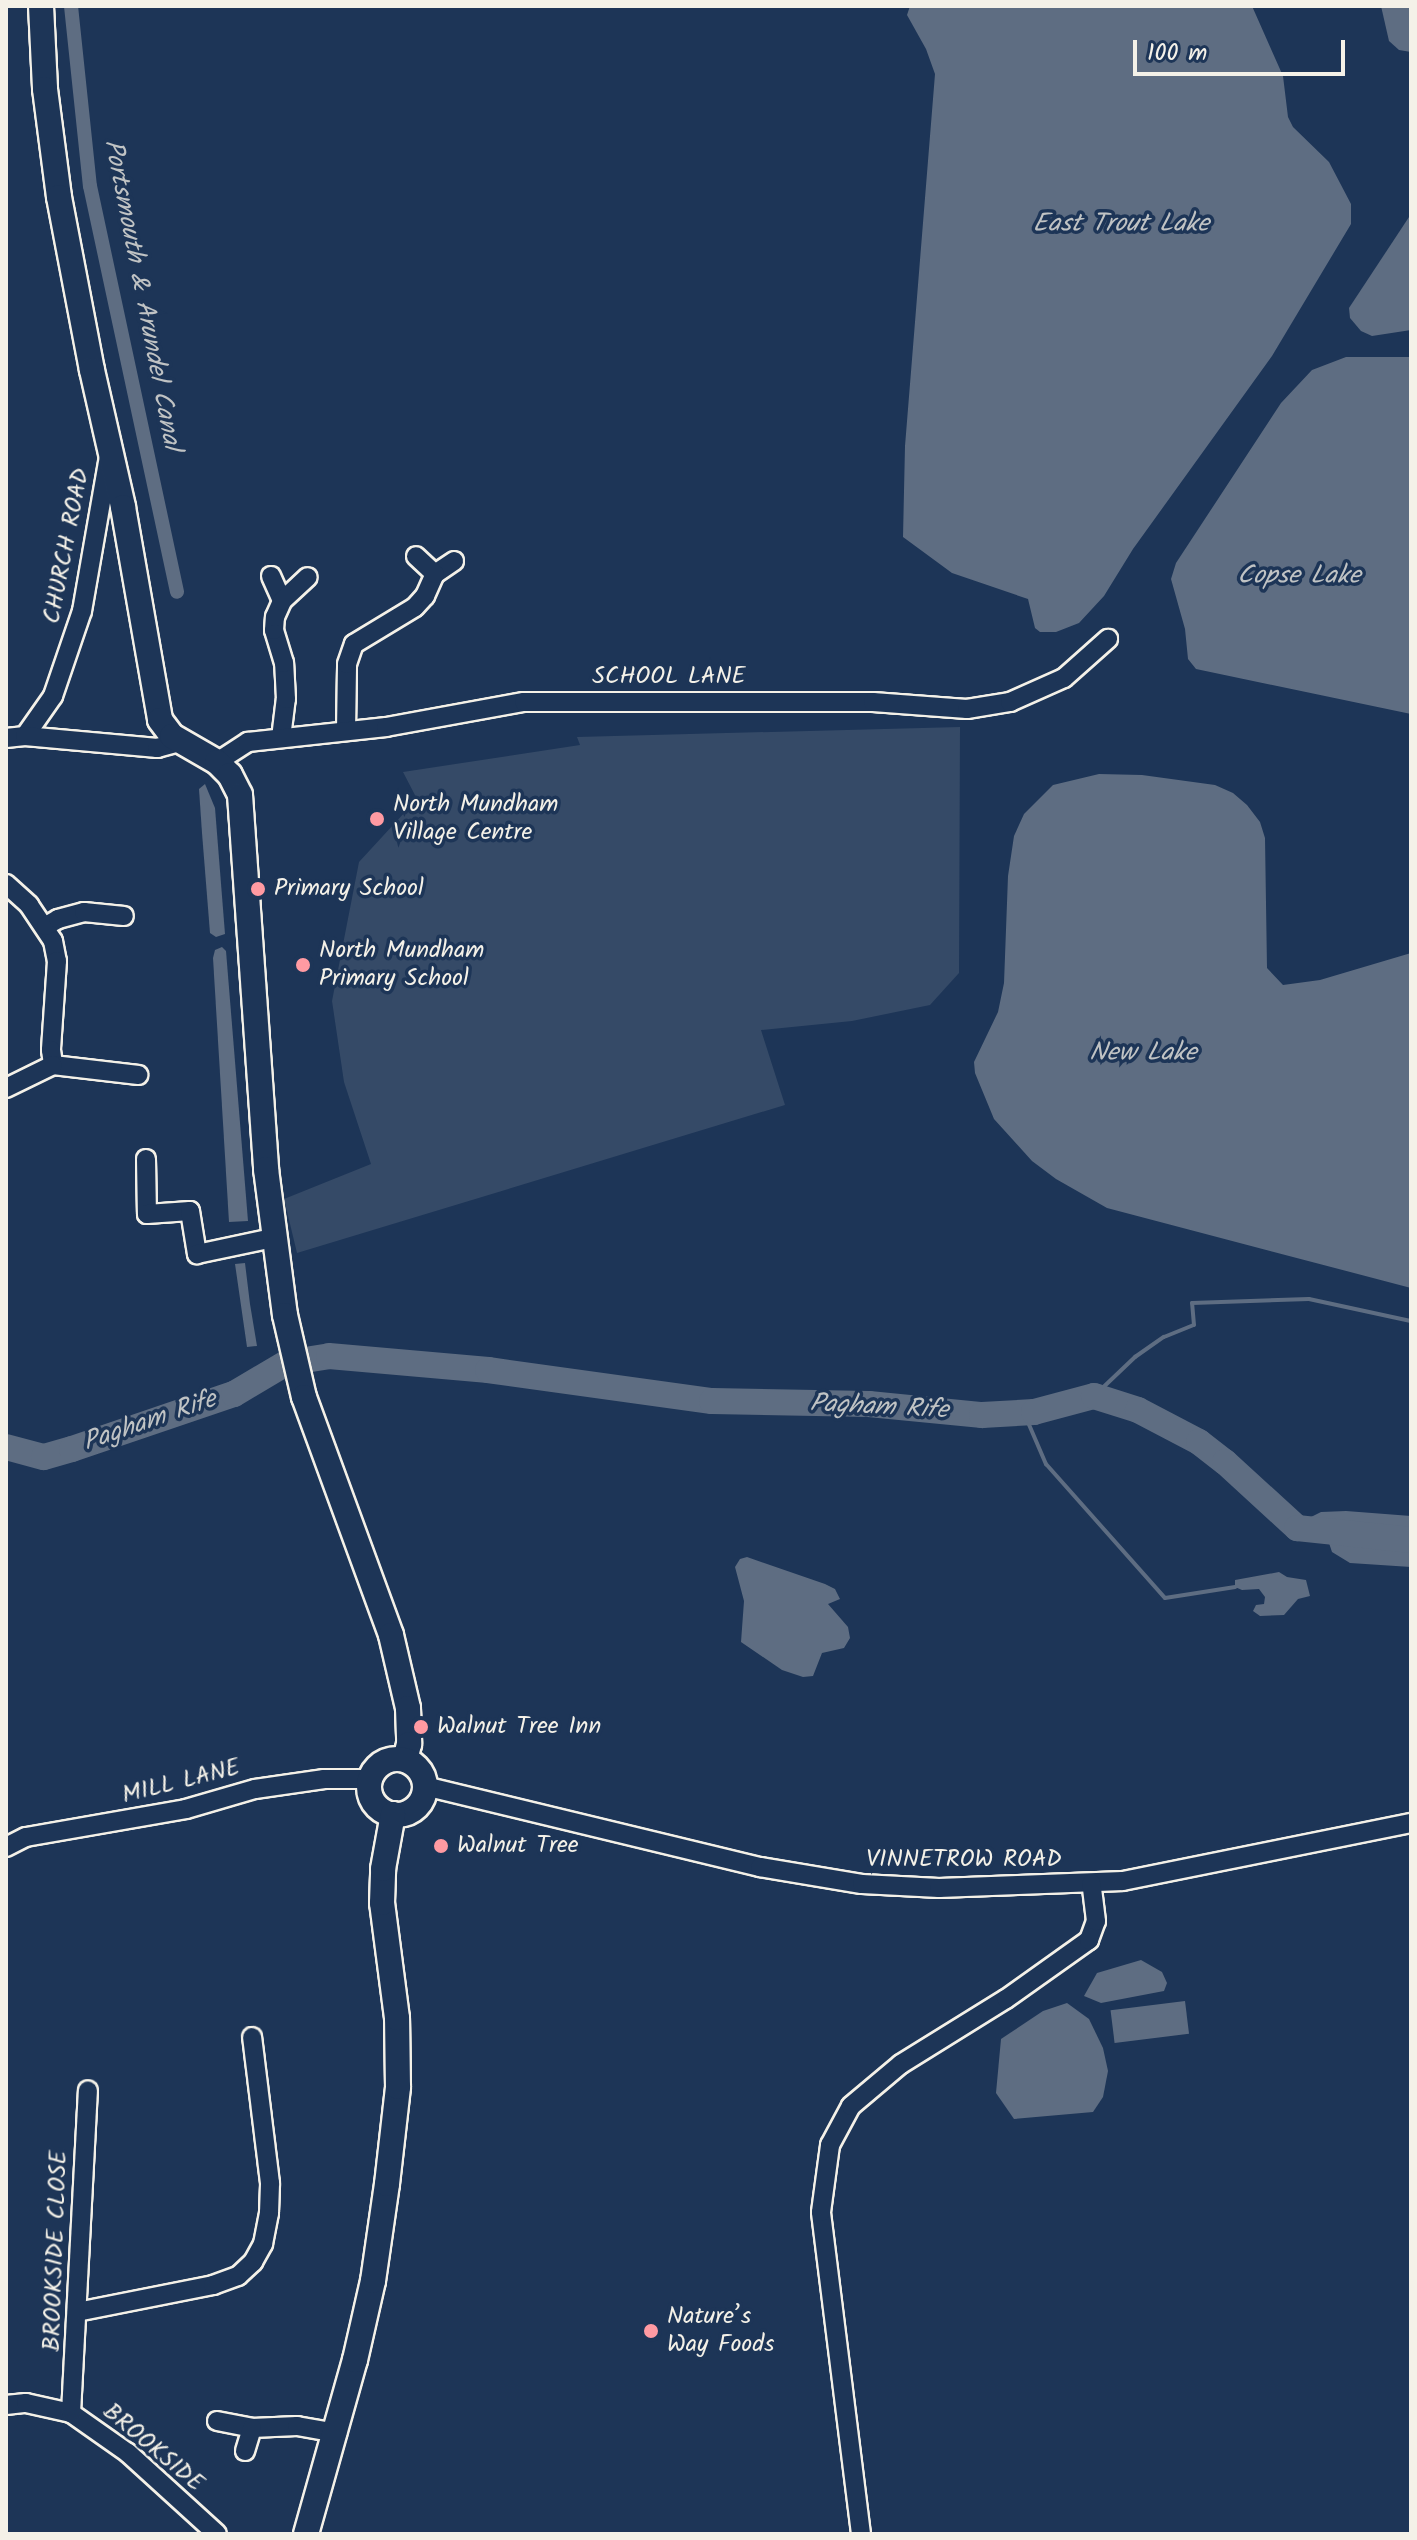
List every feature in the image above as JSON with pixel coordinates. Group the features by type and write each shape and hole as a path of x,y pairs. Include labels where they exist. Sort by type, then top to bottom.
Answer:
{"main road":[{"path":"41,6 45,89 59,197 158,709 164,727 180,742 217,762 230,775 240,795 273,1238 285,1315 304,1397 373,1580 399,1662 409,1725 405,1760"},
{"path":"397,1759 405,1760 420,1771 425,1786 418,1806 402,1814 393,1814 384,1811 371,1798 370,1779 380,1765 397,1759"},
{"path":"306,2534 337,2433 373,2281 398,2087 397,2018 382,1903 383,1869 393,1814"}],"street":[{"name":"CHURCH ROAD","path":"15,737 53,696 82,611 110,450"},
{"path":"416,556 435,574"},
{"path":"346,731 347,664 354,644 415,607 425,596 435,574 454,561"},
{"path":"271,576 282,601"},
{"path":"281,738 286,699 284,663 274,630 275,617 282,601 308,577"},
{"name":"SCHOOL LANE","path":"217,762 248,742 346,731 524,702 873,702 967,709 1010,702 1064,678 1108,639"},
{"path":"15,737 157,748 180,742"},
{"path":"6,884 46,926 57,961 51,1050 53,1065"},
{"path":"46,926 58,919 84,912 124,916"},
{"path":"6,1088 53,1065 138,1075"},
{"path":"146,1159 147,1214 190,1211 197,1254 273,1238"},
{"name":"MILL LANE","path":"6,1847 26,1837 186,1809 255,1789 324,1779 370,1779"},
{"name":"VINNETROW ROAD","path":"425,1786 760,1867 862,1884 955,1888 1091,1883 1158,1876 1411,1823"},
{"path":"861,2534 821,2212 830,2145 851,2106 901,2064 1006,1999 1089,1940 1096,1921 1091,1883"},
{"path":"77,2312 213,2285 238,2276 253,2262 263,2244 269,2213 270,2183 262,2102 246,2061 252,2037"},
{"name":"BROOKSIDE CLOSE","path":"71,2413 88,2090"},
{"name":"BROOKSIDE","path":"6,2405 26,2403 71,2413 128,2453 217,2534"},
{"path":"217,2421 252,2428 297,2426 337,2433"},
{"path":"245,2451 252,2428"}],"shaded area":[{"path":"960,727 959,973 930,1005 852,1021 761,1030 785,1105 297,1253 284,1199 371,1164 344,1082 332,1001 359,862 417,799 403,772 580,745 577,737"}],"water":[{"name":"East Trout Lake","path":"910,6 1252,6 1283,76 1288,117 1293,127 1329,162 1351,204 1351,224 1272,356 1133,549 1104,596 1079,623 1056,632 1040,632 1035,628 1028,599 952,573 903,537 905,446 935,74 926,49 907,15"},
{"path":"1381,6 1411,6 1411,52 1399,50 1389,41"},
{"path":"1411,214 1411,330 1372,336 1361,331 1350,318 1349,308"},
{"name":"Copse Lake","path":"1346,357 1411,357 1411,714 1196,669 1188,659 1185,629 1171,579 1176,563 1281,403 1312,370"},
{"name":"New Lake","path":"1099,774 1142,775 1215,785 1233,793 1247,805 1260,822 1265,838 1267,968 1283,985 1320,980 1411,953 1411,1288 1107,1208 1056,1179 1032,1161 994,1119 975,1073 974,1062 998,1012 1004,983 1008,876 1014,836 1024,814 1053,785"},
{"path":"205,784 215,808 225,934 216,937 210,933 202,833 199,789"},
{"path":"222,947 226,951 248,1221 229,1222 213,958 215,950"},
{"path":"245,1263 257,1346 247,1347 235,1264"},
{"path":"1321,1512 1411,1516 1411,1567 1350,1563 1332,1552 1328,1540 1318,1530 1306,1529 1305,1520"},
{"path":"747,1557 835,1589 840,1599 828,1604 848,1627 850,1638 844,1648 822,1653 813,1676 803,1677 782,1670 741,1642 744,1601 735,1567 740,1559"},
{"path":"1279,1572 1287,1577 1306,1580 1310,1596 1298,1599 1284,1615 1260,1616 1253,1611 1256,1605 1264,1604 1265,1597 1259,1589 1242,1590 1235,1587 1235,1580"},
{"path":"1141,1960 1162,1972 1167,1983 1164,1991 1101,2003 1084,1996 1097,1973"},
{"path":"1185,2001 1189,2034 1115,2043 1111,2010"},
{"path":"1067,2003 1089,2019 1103,2048 1108,2071 1103,2097 1093,2112 1014,2119 996,2093 1001,2039 1043,2011"}],"waterway":[{"name":"Portsmouth & Arundel Canal","path":"71,6 90,186 177,592"},
{"path":"1094,1396 1135,1357 1164,1337 1194,1325 1192,1303 1309,1299 1411,1321"},
{"name":"Pagham Rife","path":"305,1360 329,1356 488,1370 712,1401 869,1404 982,1415 1034,1412 1094,1396 1138,1410 1199,1442 1297,1528 1411,1540"},
{"name":"Pagham Rife","path":"6,1447 44,1457 72,1449 234,1394 288,1362"},
{"path":"1024,1413 1046,1464 1165,1598 1235,1587"}],"place":[{"name":"North Mundham Village Centre","path":"377,819"},
{"name":"Primary School","path":"258,889"},
{"name":"North Mundham Primary School","path":"303,965"},
{"name":"Walnut Tree Inn","path":"421,1727"},
{"name":"Walnut Tree","path":"441,1846"},
{"name":"Nature’s Way Foods","path":"651,2331"}]}
